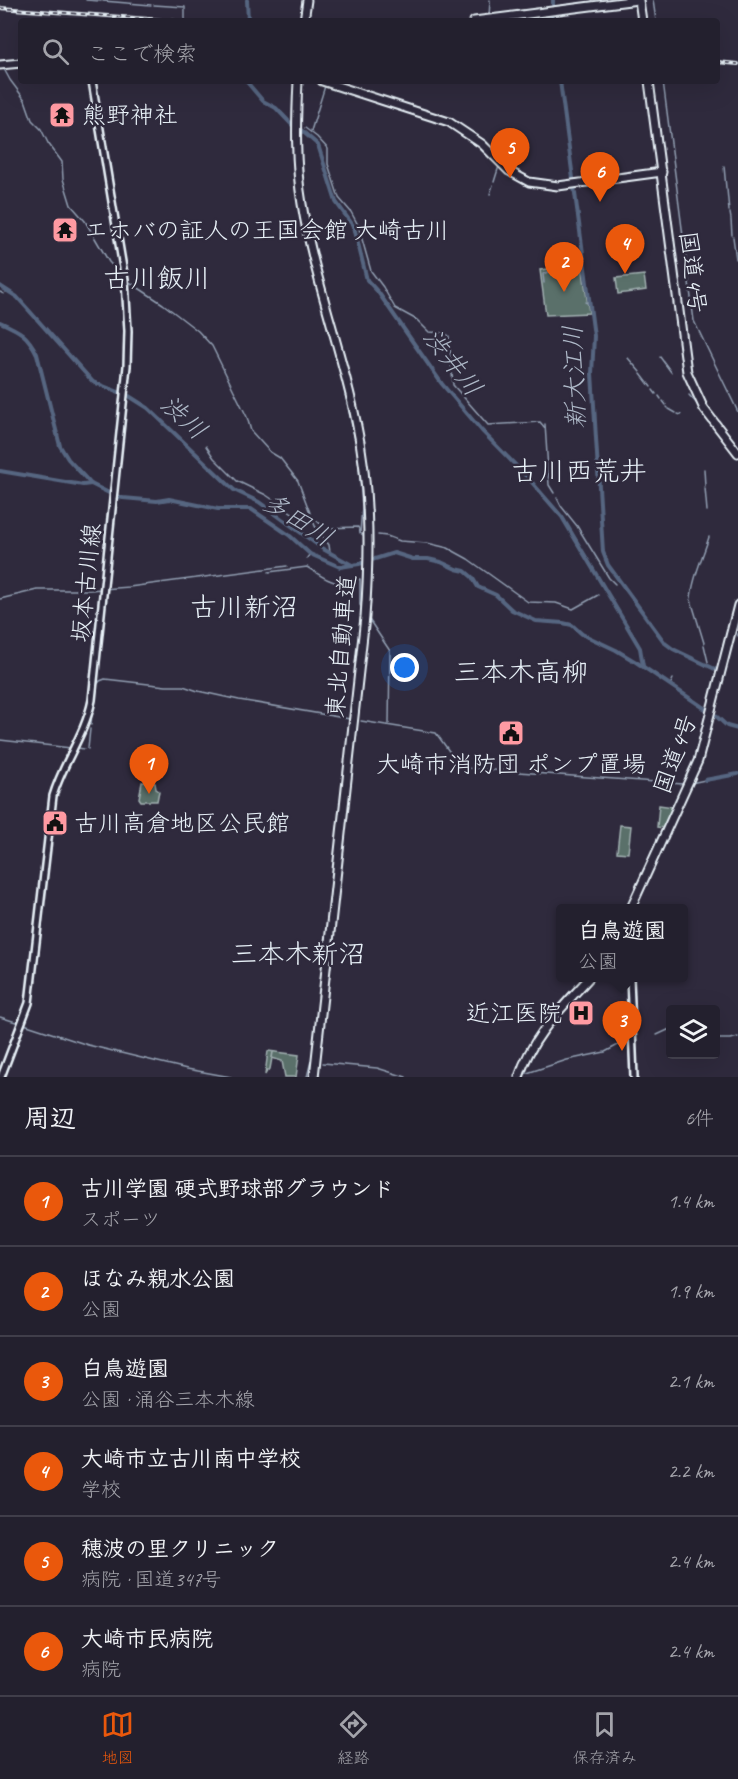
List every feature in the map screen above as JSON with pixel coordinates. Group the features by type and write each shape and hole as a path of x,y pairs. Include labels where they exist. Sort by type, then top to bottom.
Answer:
{"highway":[{"path":"306,18 308,0"},
{"path":"498,18 639,0 642,18"},
{"path":"1,65 18,63"},
{"name":"東北自動車道","path":"299,84 297,136 302,189 312,240 359,422 368,484 370,547 367,614 315,1077"},
{"path":"331,84 449,122 471,136 508,171 529,182 544,186 661,172"},
{"name":"国道4号","path":"650,84 687,372 704,409 738,452"},
{"name":"国道4号","path":"634,904 701,757 738,605"},
{"name":"国道4号","path":"713,708 738,614"},
{"path":"519,1074 530,1045 545,1023 583,982"}],"main road":[{"name":"坂本古川線","path":"3,1076 29,998 51,806 58,780 89,713 125,390 128,338 125,278 93,84"},
{"path":"630,982 634,1077"}],"green space":[{"path":"638,232 640,247 614,249 612,235"},
{"path":"582,265 589,313 546,315 540,270"},
{"path":"644,275 646,290 618,294 616,278"},
{"path":"142,782 155,783 159,791 157,801 141,801 139,798"},
{"path":"659,805 674,807 664,828 657,827"},
{"path":"620,825 631,826 628,853 617,852"},
{"path":"268,1051 299,1055 296,1077 285,1077 282,1061 272,1058 273,1052 270,1069 265,1075"}],"waterway":[{"path":"86,0 101,1"},
{"name":"渋井川","path":"247,0 248,18"},
{"path":"489,17 490,0"},
{"name":"新大江川","path":"553,0 553,10"},
{"path":"653,0 656,18"},
{"path":"103,1 151,5"},
{"path":"154,5 185,7 185,18"},
{"name":"新大江川","path":"551,12 552,18"},
{"path":"4,69 25,100 32,120 41,129 62,162 63,179 71,205 85,221 109,262 122,276"},
{"name":"渋井川","path":"249,84 263,101 276,108 295,128 301,130 318,145 336,202 354,227 367,280 378,292 442,384 562,517 640,648 643,666"},
{"name":"新大江川","path":"560,84 594,336 592,373 603,552 608,565 665,643 719,671"},
{"path":"663,84 694,321 738,412"},
{"path":"311,131 325,86"},
{"path":"305,128 328,149 328,164 339,198 358,225 371,271 395,308 417,320 429,332 445,333 449,336 453,385 488,425 540,422 545,428"},
{"path":"494,182 499,166"},
{"path":"724,166 726,188"},
{"path":"490,194 493,185"},
{"path":"727,189 729,211"},
{"path":"730,213 731,219"},
{"path":"731,220 732,235"},
{"path":"733,237 736,259"},
{"path":"549,272 562,271"},
{"path":"563,271 566,273 566,289"},
{"path":"544,283 543,274 548,272"},
{"path":"128,281 198,331 212,346 247,417 251,431 270,452 280,458 298,481 315,526 329,545 330,552"},
{"name":"渋川","path":"0,286 17,297 93,382 129,396 148,408 234,490 259,502 323,549 352,565"},
{"path":"0,292 4,294"},
{"name":"新大江川","path":"585,302 590,304"},
{"name":"多田川","path":"0,322 22,334 37,354 60,446 68,459 91,484 123,498 157,501 169,499 218,509 251,509 289,535 310,554 340,567 359,564 394,553 413,559 441,562 465,571 478,587 496,595 512,610 536,621 572,625 582,634 636,662 716,716 727,726 738,729"},
{"path":"660,357 671,372"},
{"path":"628,358 640,372"},
{"path":"340,370 358,454 362,507 360,533 363,535"},
{"path":"641,374 651,387"},
{"path":"653,390 656,394"},
{"path":"689,395 699,406"},
{"path":"663,401 666,405"},
{"path":"669,409 676,413"},
{"path":"545,424 549,485 554,493"},
{"path":"206,446 214,458 237,481 266,495 310,523"},
{"path":"704,469 705,486"},
{"path":"0,471 83,485 91,484"},
{"path":"705,488 707,511"},
{"path":"557,498 615,584"},
{"path":"317,521 325,528 358,527 360,532"},
{"path":"378,535 400,541 427,543 448,548 468,559 528,602 556,603 573,609 598,595"},
{"path":"691,598 696,574 709,537"},
{"name":"多田川","path":"307,558 310,554"},
{"path":"0,599 37,590 129,587 287,566"},
{"path":"269,572 307,567 332,581 360,579 362,609"},
{"path":"691,600 704,643"},
{"path":"368,618 390,651 389,724"},
{"path":"738,625 736,632 738,636"},
{"path":"704,645 708,662"},
{"path":"96,686 105,679 183,686 239,700 350,719"},
{"name":"多田川","path":"670,685 673,679"},
{"path":"91,725 92,711"},
{"path":"361,721 436,733 459,765 465,768 683,784"},
{"path":"88,749 90,729"},
{"path":"0,740 71,748"},
{"path":"78,748 84,749"},
{"path":"705,780 738,774"},
{"path":"691,783 705,780"},
{"path":"0,1017 19,1023"},
{"path":"24,1024 88,1045 187,1069 231,1077"},
{"path":"657,1035 666,1031"},
{"path":"720,1039 738,1037"},
{"path":"524,1077 524,1074 567,1060 605,1052 631,1041"},
{"path":"307,1077 311,1061"},
{"path":"323,1063 377,1068 406,1077"}],"railway":[{"path":"0,8 135,18"},
{"path":"720,62 738,64"}],"place":[{"name":"熊野神社","path":"62,115"},
{"name":"穂波の里クリニック","path":"510,178"},
{"name":"大崎市民病院","path":"600,202"},
{"name":"エホバの証人の王国会館 大崎古川","path":"65,230"},
{"name":"大崎市立古川南中学校","path":"625,274"},
{"name":"ほなみ親水公園","path":"564,292"},
{"name":"大崎市消防団 ポンプ置場","path":"511,733"},
{"name":"古川学園 硬式野球部グラウンド","path":"149,794"},
{"name":"古川高倉地区公民館","path":"55,823"},
{"name":"近江医院","path":"581,1013"},
{"name":"白鳥遊園","path":"622,1051"}],"district":[{"name":"古川飯川","path":"157,278"},
{"name":"古川西荒井","path":"579,471"},
{"name":"古川新沼","path":"244,607"},
{"name":"三本木高柳","path":"521,672"},
{"name":"三本木新沼","path":"298,954"}]}
